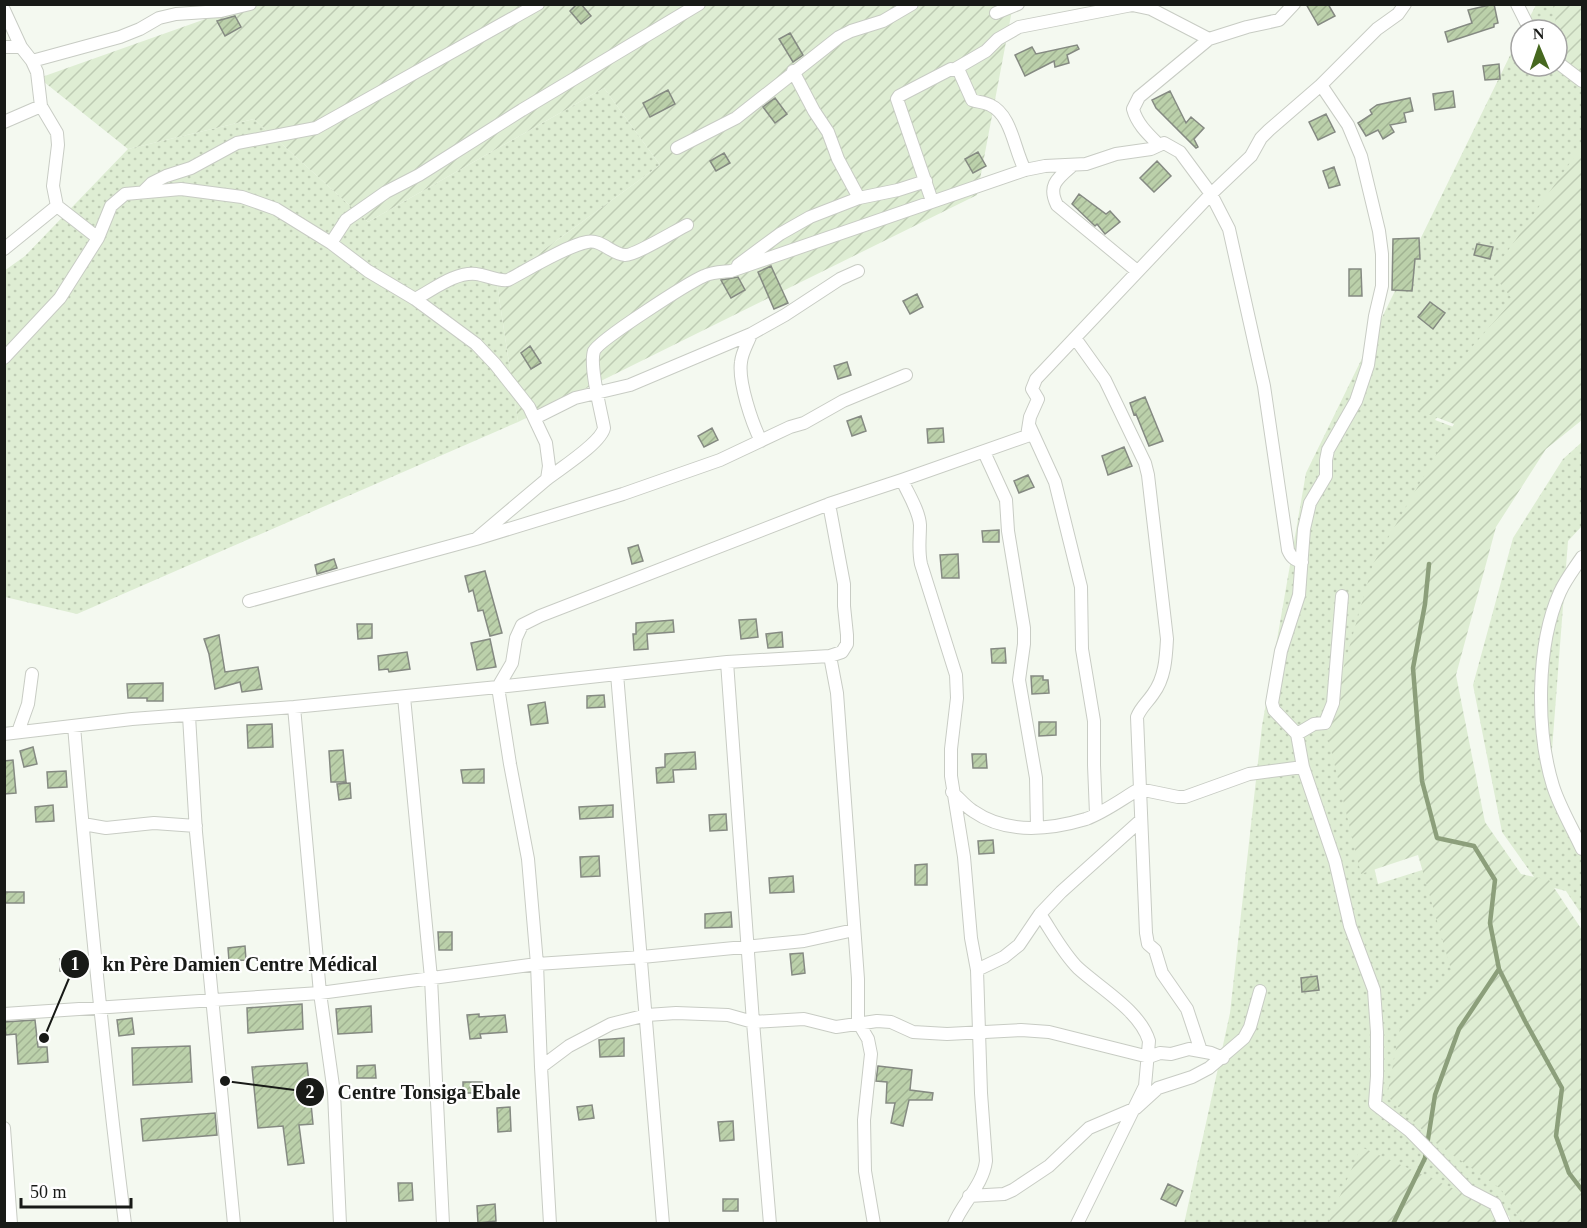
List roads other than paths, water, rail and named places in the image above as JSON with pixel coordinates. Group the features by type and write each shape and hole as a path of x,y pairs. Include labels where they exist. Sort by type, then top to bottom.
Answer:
{"street":[{"path":"32,61 120,37 159,18 176,14 220,11 250,4"},
{"path":"143,192 159,179 191,168 237,143 316,128 538,4"},
{"path":"331,243 346,220 386,192 419,175 699,4"},
{"path":"677,148 736,118 839,37 883,21 912,4"},
{"path":"996,13 1018,4"},
{"path":"1159,145 1138,123 1132,109 1134,102 1209,39 1246,27 1279,20 1294,4"},
{"path":"550,1224 537,964 528,859 498,687 512,663 516,638 522,625 829,504 1027,436 1030,417 1038,399 1032,389 1033,384 1137,271 1251,156 1261,138 1321,85 1377,29 1398,14 1405,4"},
{"path":"1517,4 1524,18"},
{"path":"932,201 897,99 899,96 955,69 986,51 1003,36 1019,27 1132,5 1151,9 1209,39"},
{"path":"4,10 21,47 37,72 41,106 57,134 58,145 53,186 57,206 98,238"},
{"path":"4,47 21,47"},
{"path":"955,69 959,71 972,100 987,103 996,108 1005,119 1025,170"},
{"path":"793,71 828,132 838,159 859,198"},
{"path":"1569,71 1582,81"},
{"path":"1321,85 1348,125 1361,156 1379,231 1382,286 1368,365 1356,401 1328,450 1326,476 1310,503 1304,530 1299,595 1281,651 1272,703 1274,710 1297,734 1303,767 1335,861 1350,926 1374,990 1377,1032 1375,1104 1410,1131 1468,1190 1495,1204 1504,1224"},
{"path":"4,122 41,106"},
{"path":"476,539 603,434 593,356 600,344 634,319 704,275 731,271 1025,170 1045,166 1086,164 1116,154 1151,149 1164,143 1180,152 1212,194 1229,229 1261,369 1288,550 1296,561 1302,562"},
{"path":"1073,165 1059,177 1053,186 1053,196 1057,205 1137,271"},
{"path":"731,271 780,234 810,217 859,198 898,190 926,181"},
{"path":"4,358 60,298 98,238 111,206 125,195 181,189 242,197 276,209 331,243 368,271 415,299 476,344 513,386 535,418 549,453 547,479"},
{"path":"4,249 57,206"},
{"path":"415,299 467,273 491,276 502,282 588,242 595,242 623,255 629,255 687,225"},
{"path":"535,418 575,398 630,385 751,334 840,279 858,271"},
{"path":"751,334 741,358 741,380 754,426 761,441"},
{"path":"1075,338 1112,393 1149,475 1167,639 1166,663 1161,679 1154,693 1141,707 1137,717 1141,777 1140,821 1148,944 1155,950 1162,972 1187,1009 1201,1051"},
{"path":"249,601 476,539 623,494 720,460 790,427 804,423 843,401 906,375"},
{"path":"1029,425 1055,483 1081,587 1082,649 1094,721 1096,814"},
{"path":"984,452 1006,500 1008,531 1024,628 1019,680 1036,778 1037,828"},
{"path":"902,480 918,516 920,525 918,547 921,564 956,675 957,698 951,749 952,792 964,857 971,938 977,970 978,1032 986,1161 985,1170 979,1182 954,1224"},
{"path":"4,734 132,719 404,697 728,662 830,656 842,652 847,644 847,635 844,584 829,504"},
{"path":"1582,558 1563,586 1548,629 1544,654 1541,723 1553,786 1582,849"},
{"path":"1297,734 1314,724 1325,723 1328,717 1332,703 1342,596"},
{"path":"830,656 837,693 858,979 858,1022 868,1039 871,1054 864,1120 865,1171 874,1224"},
{"path":"728,662 753,1022 770,1224"},
{"path":"18,732 28,704 32,674"},
{"path":"617,674 663,1224"},
{"path":"404,697 431,978 443,1224"},
{"path":"294,707 320,993 334,1093 340,1224"},
{"path":"189,716 196,826 234,1224"},
{"path":"74,726 114,1144 125,1224"},
{"path":"952,792 972,811 985,818 1005,826 1026,829 1087,818 1139,789 1185,797 1249,774 1303,767"},
{"path":"977,970 1004,957 1019,945 1040,914 1076,878 1140,821"},
{"path":"82,824 106,828 154,823 196,826"},
{"path":"1040,914 1076,966 1135,1016 1149,1041 1145,1086 1077,1224"},
{"path":"4,1014 320,993 537,964 642,957 804,941 854,930"},
{"path":"969,1196 1004,1194 1013,1191 1048,1166 1089,1128 1136,1108 1158,1088 1192,1077 1209,1068 1244,1038 1250,1027 1260,991"},
{"path":"541,1067 569,1046 611,1024 647,1015 676,1013 728,1015 753,1022 804,1019 836,1028 858,1022 891,1022 913,1032 947,1035 1021,1030 1049,1032 1149,1057 1189,1049 1223,1058"},
{"path":"4,1128 11,1224"}],"waterway":[{"path":"1429,564 1425,604 1413,668 1422,781 1437,838 1474,846 1495,880 1490,923 1499,969 1562,1088 1556,1136 1569,1173 1582,1190"},
{"path":"1393,1224 1425,1158 1435,1095 1459,1029 1499,969"}],"place":[{"name":"kn Père Damien Centre Médical","path":"44,1038"},
{"name":"Centre Tonsiga Ebale","path":"225,1081"}]}
